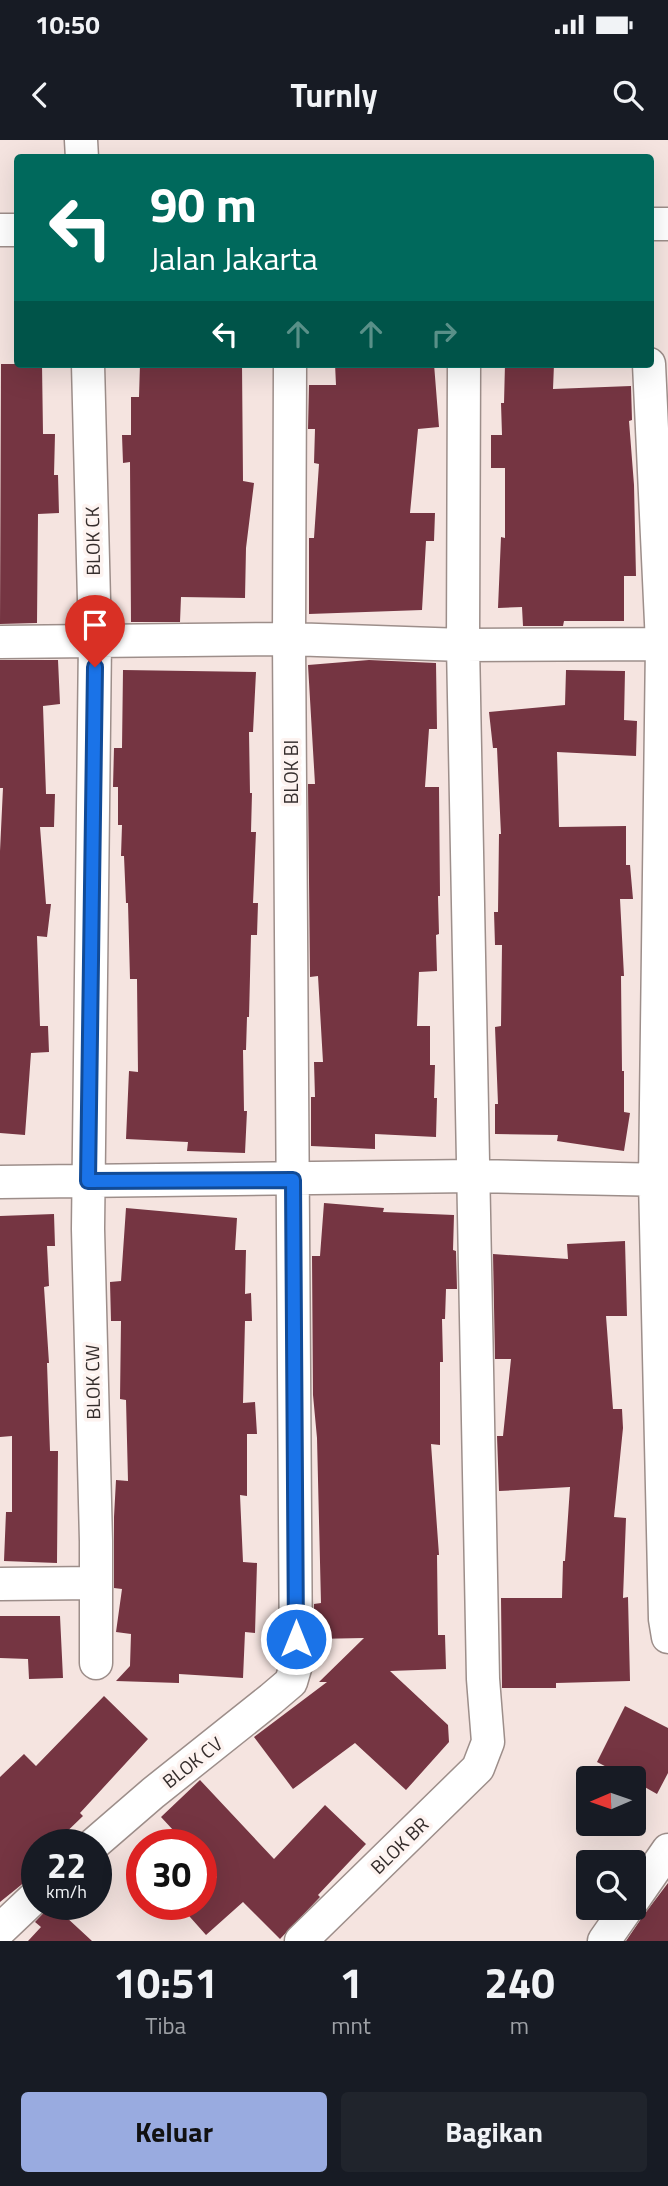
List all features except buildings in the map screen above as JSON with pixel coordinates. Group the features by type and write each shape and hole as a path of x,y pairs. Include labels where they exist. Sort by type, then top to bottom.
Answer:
{"street":[{"name":"BLOK CK","path":"88,368 95,640 88,1181"},
{"name":"BLOK BI","path":"290,368 289,639 296,1665 291,1682"},
{"path":"464,368 463,645 473,1176"},
{"path":"649,368 665,644 656,1083 661,1180 665,1619 668,1637"},
{"path":"0,642 289,639 463,645 665,644"},
{"path":"0,1182 473,1176 661,1180"},
{"name":"BLOK BR","path":"301,1941 478,1768 488,1742 482,1666 473,1176"},
{"name":"BLOK CW","path":"88,1181 96,1663"},
{"path":"0,1584 96,1583"},
{"name":"BLOK CV","path":"111,1829 291,1682"},
{"path":"646,1882 668,1850"},
{"path":"0,1930 21,1910"},
{"path":"604,1941 619,1920"}],"route":[{"path":"95,667 88,1181 293,1180 296,1639"}]}
